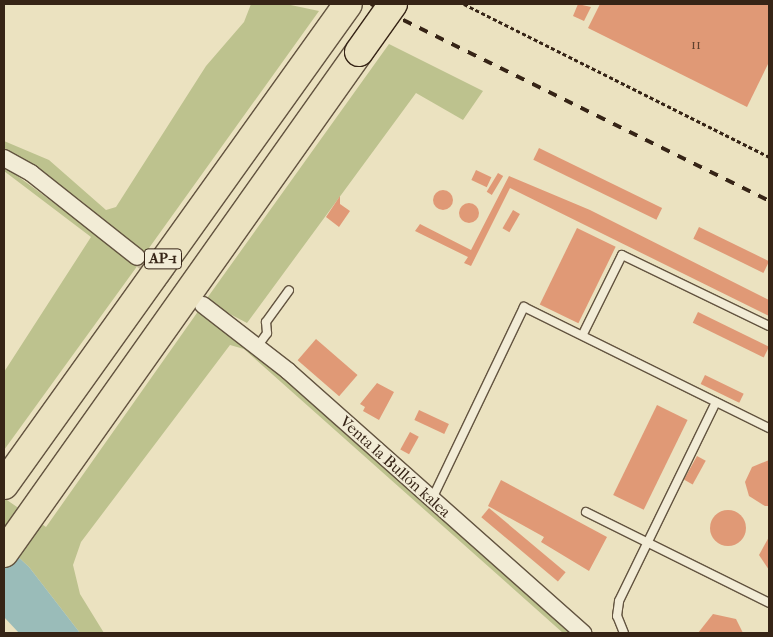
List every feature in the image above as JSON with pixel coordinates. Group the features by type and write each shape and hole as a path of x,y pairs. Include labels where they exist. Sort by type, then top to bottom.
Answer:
{"highway":[{"name":"AP-1","path":"4,485 348,4"},
{"name":"AP-1","path":"4,552 393,4"}],"street":[{"path":"4,158 31,173 137,258"},
{"name":"Venta la Bullón kalea","path":"203,305 256,347 584,633"}],"lane":[{"path":"583,334 622,255 769,326"},
{"path":"256,347 267,333 266,322 289,290"},
{"path":"431,500 524,307 583,334 769,428"},
{"path":"624,633 617,616 619,601 645,543 716,402"},
{"path":"586,512 769,604"}],"path":[{"path":"464,4 769,157"}],"green space":[{"path":"251,4 286,4 319,11 144,255 79,199 4,148 4,141 49,160 106,210 116,207 206,66 244,22"},
{"path":"389,44 483,91 463,120 416,93 247,323 205,301"},
{"path":"4,166 138,265 4,450 4,372 91,237 4,171"},
{"path":"199,310 306,393 570,633 563,633 244,349 230,345 81,542 73,565 80,594 104,633 80,633 29,567 4,544 4,498 46,527"}],"water":[{"path":"4,544 29,567 80,633 19,633 4,617"}],"building":[{"path":"578,4 591,7 584,21 573,16"},
{"path":"600,4 769,4 769,62 747,107 588,28"},
{"path":"539,148 662,208 656,220 533,160"},
{"path":"476,170 491,177 487,187 471,180"},
{"path":"498,173 503,176 492,195 487,192"},
{"path":"509,176 590,210 769,300 769,316 510,188 471,266 464,263 468,257 415,231 420,224 471,250"},
{"path":"443,190 450,193 453,200 450,207 443,210 436,207 433,200 436,193"},
{"path":"340,196 340,204 350,211 339,227 326,217"},
{"path":"469,203 476,206 479,213 476,220 469,223 462,220 459,213 462,206"},
{"path":"513,210 520,214 509,232 502,228"},
{"path":"699,227 769,261 763,273 693,239"},
{"path":"577,228 616,247 578,323 540,304"},
{"path":"698,312 769,347 764,357 693,323"},
{"path":"316,339 358,375 339,396 298,360"},
{"path":"705,375 744,394 739,403 701,384"},
{"path":"377,383 394,392 379,420 363,411 365,407 360,404"},
{"path":"657,405 688,420 644,510 613,495"},
{"path":"419,410 449,424 444,434 414,420"},
{"path":"410,432 419,437 409,454 400,449"},
{"path":"697,456 706,461 693,484 684,480"},
{"path":"769,460 769,506 765,506 749,496 745,482 752,467"},
{"path":"501,480 607,537 589,571 541,542 544,537 488,506"},
{"path":"489,508 566,572 558,581 481,517"},
{"path":"728,510 735,511 741,515 745,521 745,535 741,541 735,545 728,546 721,545 715,541 711,535 710,528 711,521 715,515 721,511"},
{"path":"769,537 769,570 759,555"},
{"path":"713,614 736,619 743,633 698,633"}],"tunnel":[{"path":"137,257 195,299"}],"railway":[{"path":"371,4 769,201"}]}
